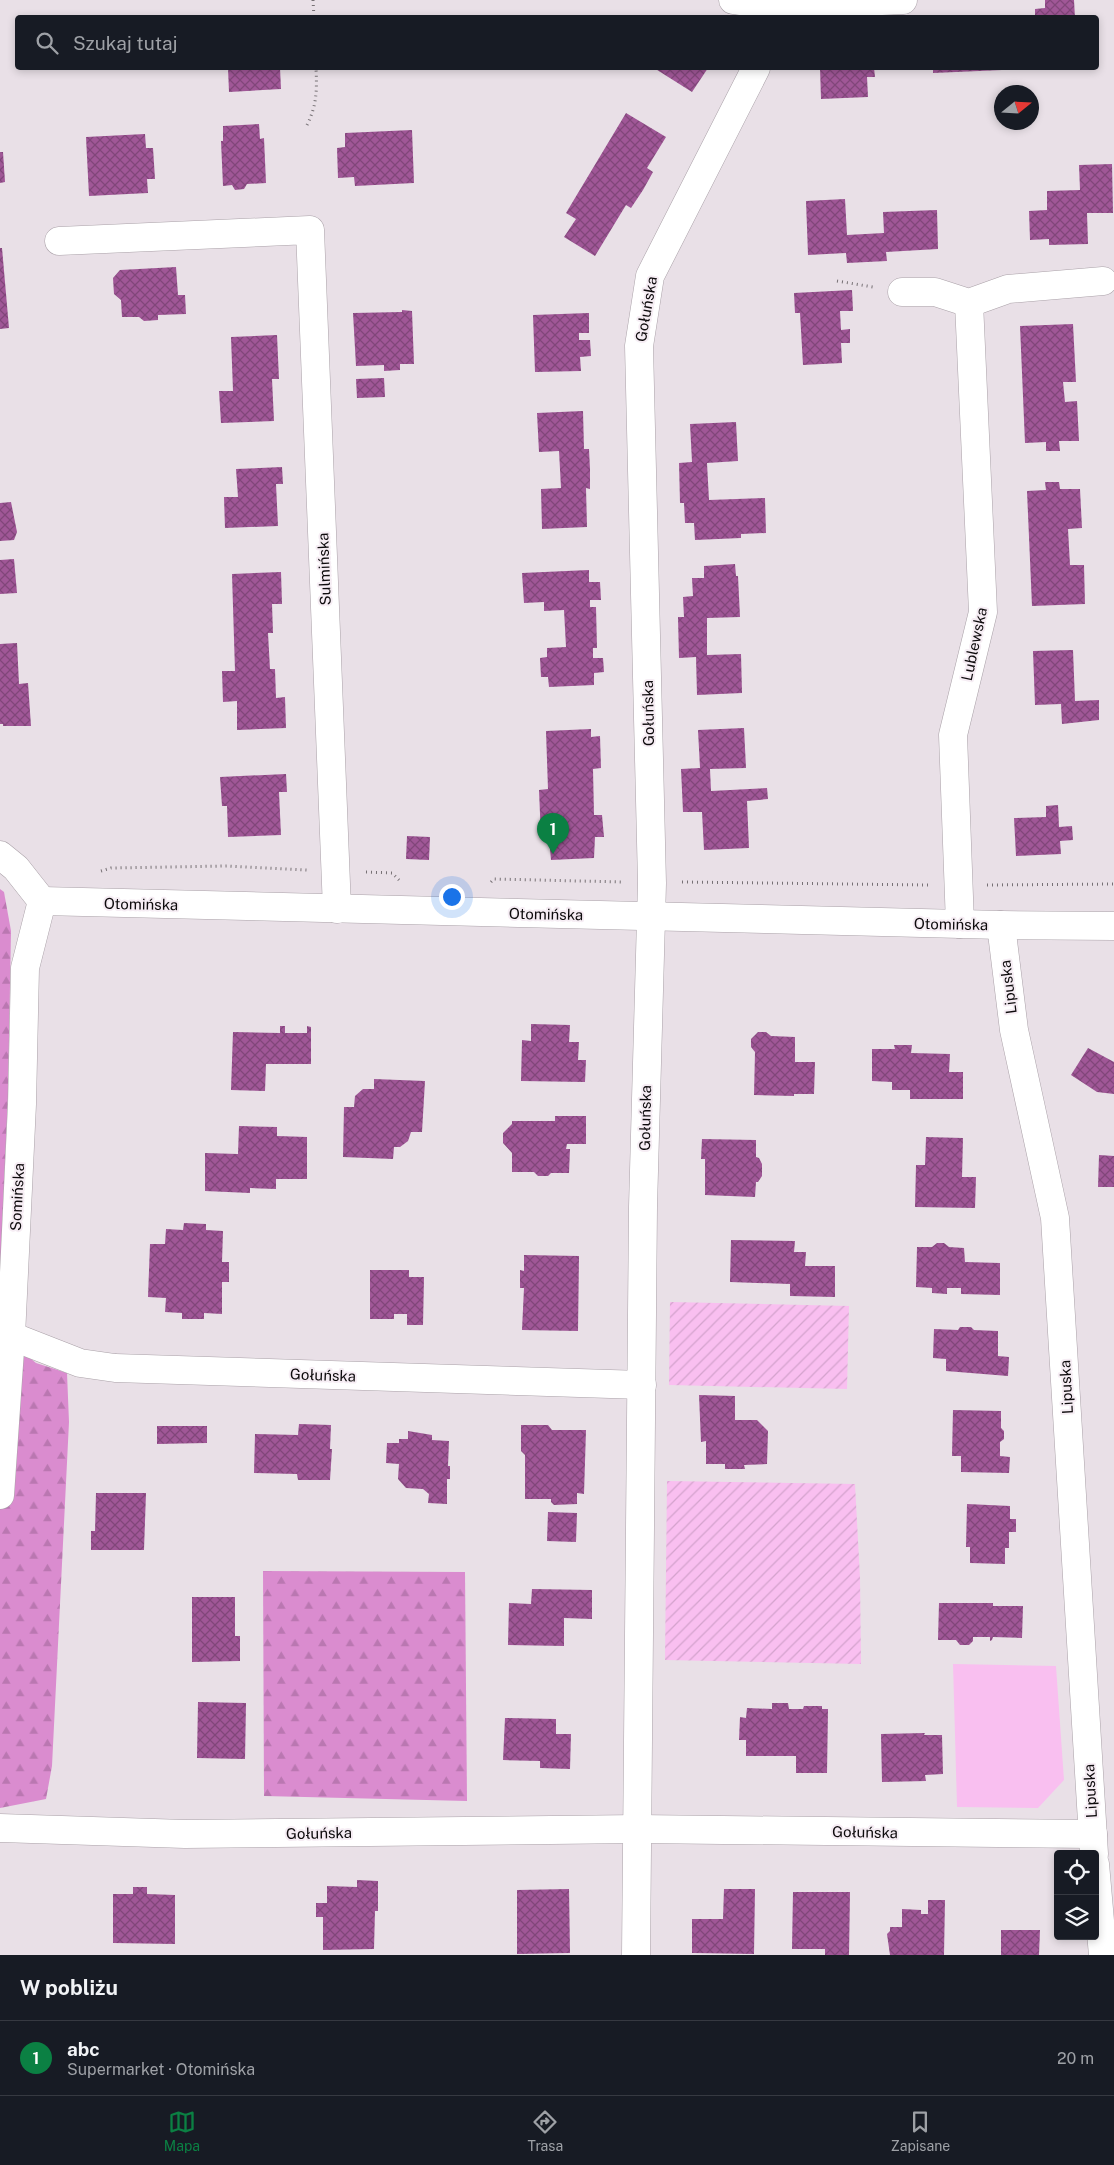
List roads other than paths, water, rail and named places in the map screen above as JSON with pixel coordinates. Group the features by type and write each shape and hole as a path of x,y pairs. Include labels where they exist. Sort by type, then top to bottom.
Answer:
{"street":[{"path":"733,0 773,8 903,0"},
{"name":"Gołuńska","path":"636,1955 642,1385 649,917 652,883 639,346 650,276 755,70"},
{"name":"Sulmińska","path":"59,241 310,230 337,909"},
{"path":"902,292 935,292 969,303 1008,289 1103,281"},
{"name":"Lublewska","path":"960,924 953,734 983,612 969,303"},
{"path":"0,855 16,868 42,902"},
{"name":"Otomińska","path":"42,902 1001,925 1114,926"},
{"name":"Somińska","path":"0,1495 21,1113 25,968 42,902"},
{"name":"Lipuska","path":"1001,925 1014,1030 1056,1218 1094,1844"},
{"name":"Gołuńska","path":"10,1336 80,1363 115,1368 642,1385"},
{"name":"Gołuńska","path":"0,1828 185,1834 638,1829 1094,1844"},
{"path":"1098,1895 1104,1955"}],"place":[{"name":"abc","path":"553,854"}]}
